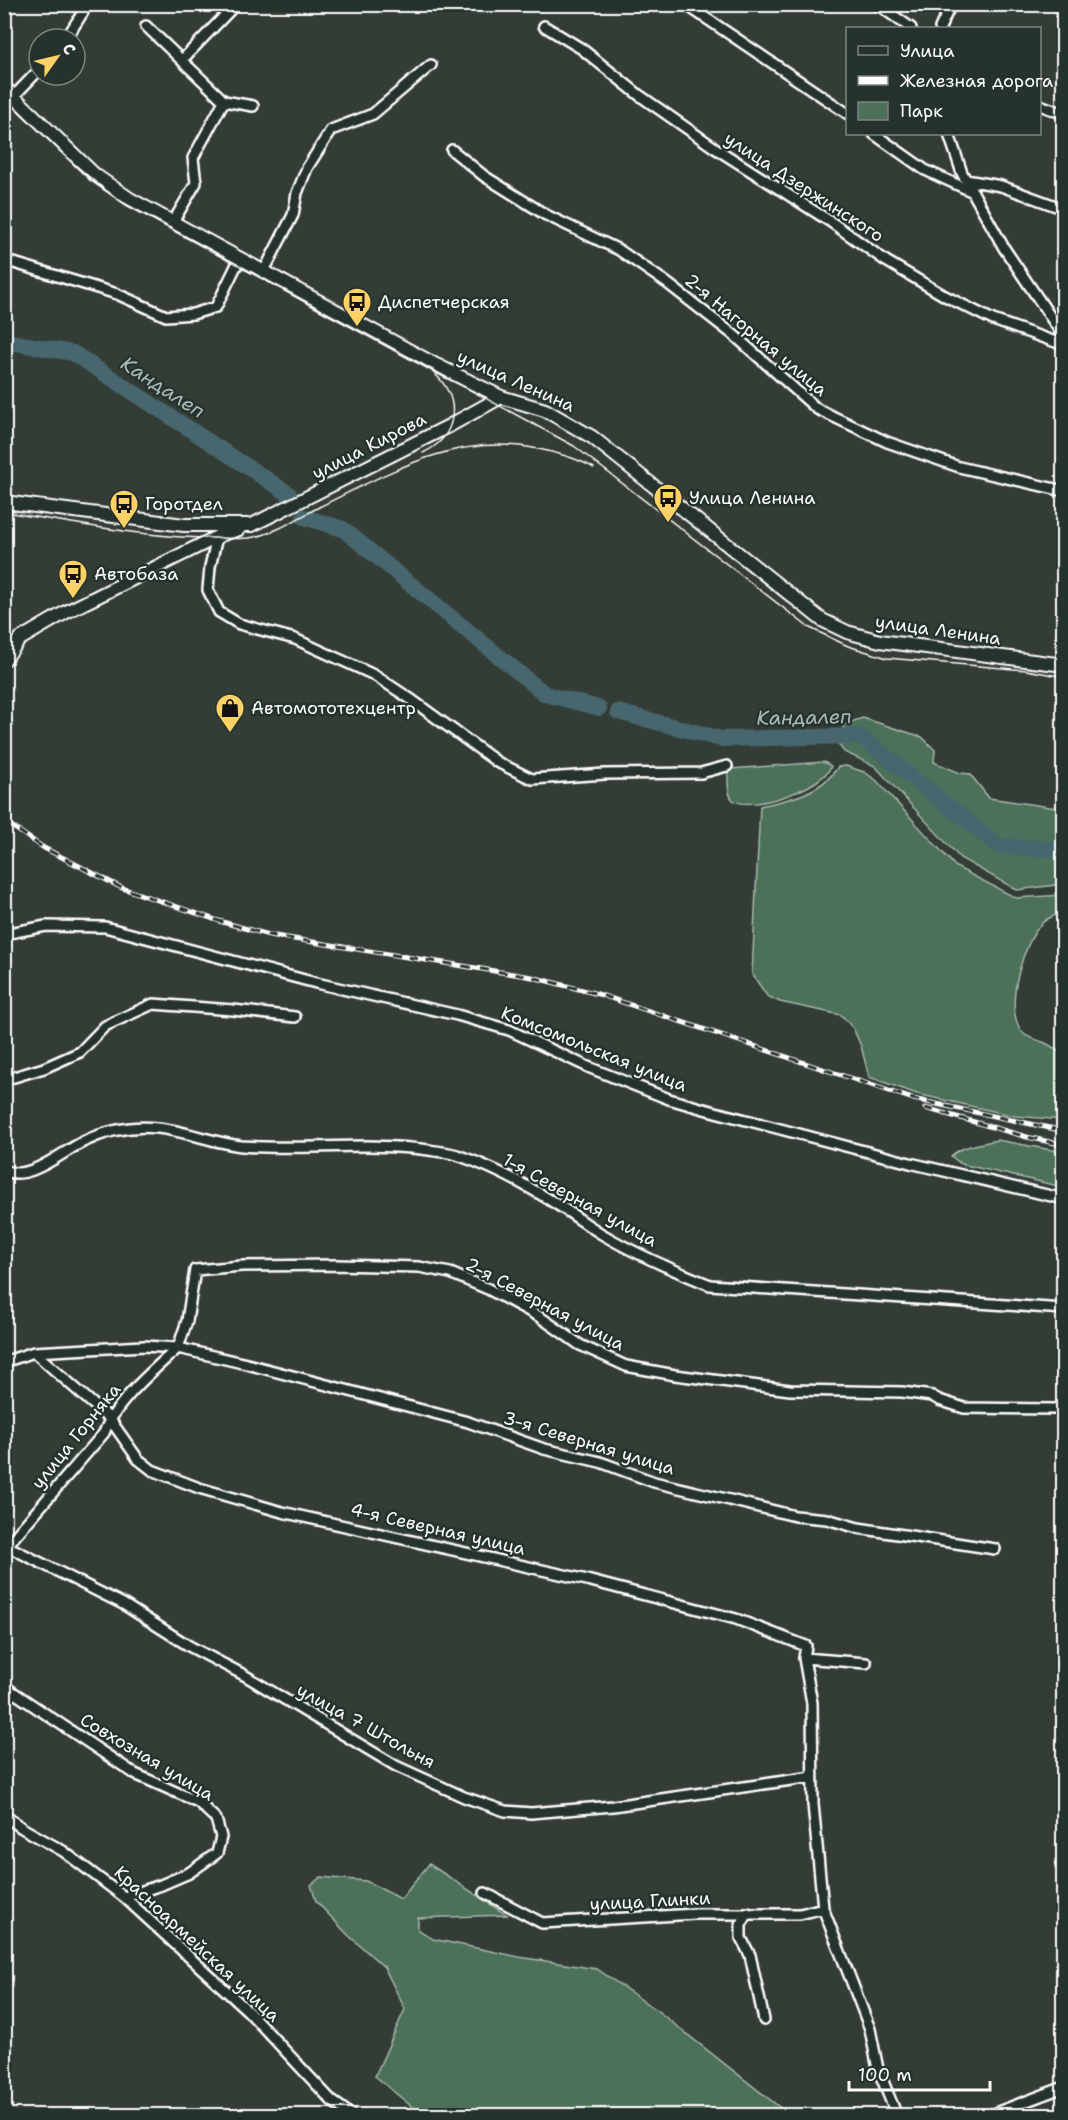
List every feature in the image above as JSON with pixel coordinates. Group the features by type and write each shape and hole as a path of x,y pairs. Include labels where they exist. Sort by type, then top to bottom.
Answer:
{"main road":[{"name":"улица Ленина","path":"4,87 111,188 436,365 501,397 545,410 592,437 822,620 847,633 880,641 1064,665"},
{"name":"улица Кирова","path":"4,660 20,639 57,618 217,537 252,525 440,431 501,397"},
{"name":"улица Кирова","path":"4,502 184,525 252,525"}],"street":[{"path":"74,27 83,12 83,4"},
{"path":"182,60 236,4"},
{"path":"685,4 846,113"},
{"path":"877,4 910,27"},
{"path":"940,27 951,4"},
{"path":"146,26 224,101 253,106"},
{"name":"улица Дзержинского","path":"544,26 582,49 639,95 715,148 831,222 886,261 945,296 993,320 1064,345"},
{"path":"264,271 293,215 297,193 307,168 331,130 373,114 431,65"},
{"path":"14,96 27,82"},
{"path":"173,222 196,183 193,158 224,101"},
{"path":"1041,105 1064,114"},
{"path":"875,135 925,170 973,192"},
{"path":"949,135 966,180 1004,248 1064,337"},
{"name":"2-я Нагорная улица","path":"452,150 484,176 537,210 619,250 667,283 735,336 817,409 887,442 959,467 1064,491"},
{"path":"966,180 1001,186 1064,209"},
{"path":"4,260 117,294 166,316 193,314 216,308 240,258"},
{"path":"217,537 210,567 208,590 219,612 239,624 295,639 374,675 497,762 532,779 605,774 701,773 727,766"},
{"name":"Комсомольская улица","path":"4,934 46,926 105,927 316,983 457,1015 509,1030 588,1067 669,1099 704,1109 889,1158 1064,1199"},
{"path":"4,1080 44,1068 80,1052 105,1026 153,1004 295,1017"},
{"name":"1-я Северная улица","path":"4,1170 9,1172 31,1170 64,1154 82,1142 116,1129 157,1128 240,1146 297,1149 358,1146 407,1147 458,1155 514,1179 560,1205 606,1236 671,1270 710,1285 1064,1309"},
{"name":"2-я Северная улица","path":"178,1348 187,1322 195,1270 242,1266 419,1267 450,1272 488,1289 540,1317 580,1345 626,1366 675,1375 790,1390 902,1392 932,1396 964,1408 1054,1409 1064,1407"},
{"name":"3-я Северная улица","path":"4,1362 34,1352 144,1346 178,1348 468,1422 544,1449 600,1462 654,1482 734,1502 795,1516 827,1519 858,1527 995,1549"},
{"name":"улица Горняка","path":"6,1548 104,1433 109,1418 156,1366 178,1348"},
{"name":"4-я Северная улица","path":"34,1352 109,1418 138,1459 152,1470 198,1488 282,1512 587,1580 736,1619 806,1646 804,1658"},
{"name":"улица 7 Штольня","path":"6,1548 123,1604 189,1646 243,1675 396,1766 464,1797 506,1811 531,1813 613,1806 812,1777"},
{"path":"866,1663 804,1658 812,1703 813,1804 823,1908 870,2029 878,2069 897,2115"},
{"name":"Совхозная улица","path":"4,1686 135,1774 198,1802 216,1819 221,1837 217,1853 189,1873 160,1886 124,1897"},
{"name":"Красноармейская улица","path":"4,1815 63,1851 124,1897 248,2011 332,2101 352,2115"},
{"name":"улица Глинки","path":"485,1893 542,1923 695,1914 800,1914 823,1908"},
{"path":"748,1913 741,1925 741,1938 750,1955 765,2020"},
{"path":"987,2115 1064,2087"}],"green space":[{"path":"863,718 922,737 935,750 934,762 960,773 970,774 989,798 1063,809 1063,884 1017,890 960,858 875,766 844,752 838,744 844,724"},
{"path":"824,762 831,766 826,774 816,782 786,796 755,803 742,803 733,800 730,795 728,772 730,769"},
{"path":"846,766 864,772 876,780 956,867 1016,898 1063,895 1063,913 1052,916 1042,923 1028,944 1018,974 1014,1004 1016,1018 1022,1032 1063,1054 1063,1120 1015,1116 917,1094 869,1077 861,1046 853,1028 841,1015 780,1002 767,996 752,974 760,806 804,794 823,783 838,767"},
{"path":"997,1140 1063,1152 1063,1187 961,1164 951,1156 967,1147"},
{"path":"429,1864 507,1915 418,1918 418,1929 433,1939 519,1957 597,1969 659,2012 783,2110 784,2115 422,2115 375,2076 405,2009 384,1967 348,1935 316,1901 311,1885 321,1877 366,1881 401,1899"}],"waterway":[{"name":"Кандалеп","path":"4,341 73,353 289,494"},
{"name":"Кандалеп","path":"304,517 343,529 545,694 599,708"},
{"name":"Кандалеп","path":"618,712 721,739 860,736 999,846 1064,850"}],"tram line":[{"path":"4,96 75,165 122,202 574,446 808,627 848,646 887,658 1026,670 1064,677"},
{"path":"423,453 443,438 452,418 450,396 436,375"},
{"path":"4,512 137,533 249,538 276,530 398,469 425,458 452,451 479,446 508,445 560,454 594,468"}],"railway":[{"path":"4,821 44,848 122,888 219,921 269,935 532,977 598,994 913,1099 1064,1131"},
{"path":"925,1108 1064,1145"}],"place":[{"name":"Диспетчерская","path":"357,328"},
{"name":"Улица Ленина","path":"668,524"},
{"name":"Горотдел","path":"124,530"},
{"name":"Автобаза","path":"73,600"},
{"name":"Автомототехцентр","path":"230,734"}]}
